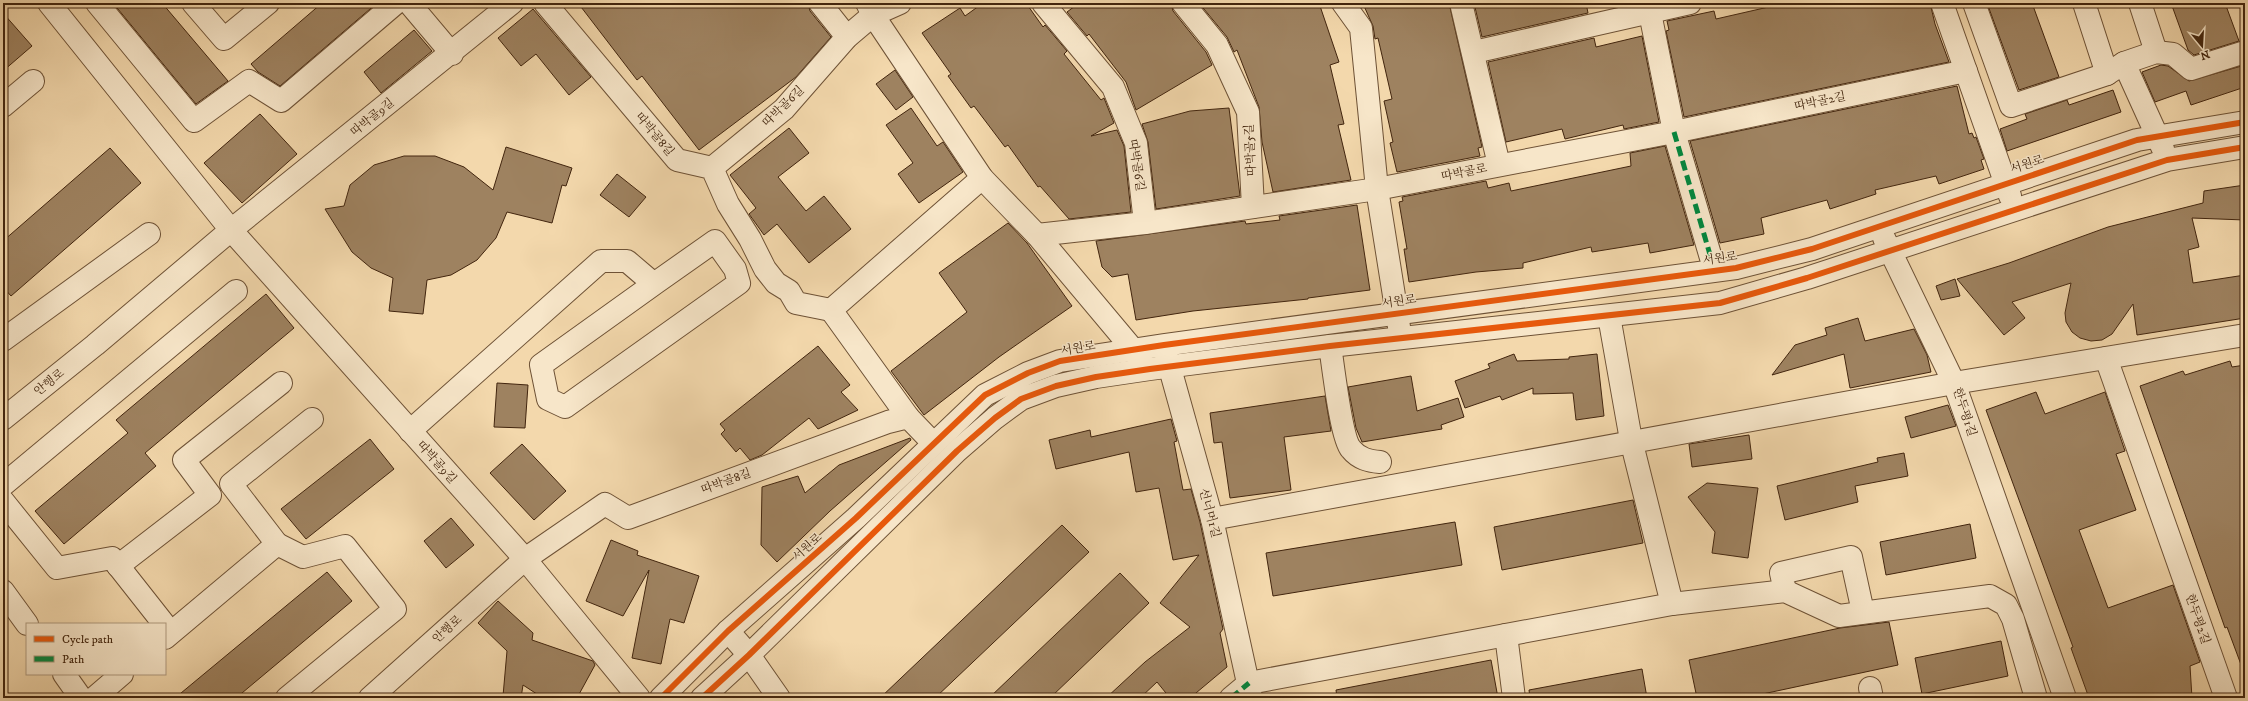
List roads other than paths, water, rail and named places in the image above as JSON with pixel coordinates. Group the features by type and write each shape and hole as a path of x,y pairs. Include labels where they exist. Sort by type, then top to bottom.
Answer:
{"street":[{"name":"따박골9길","path":"49,3 231,230 525,559 639,698"},
{"path":"97,3 194,121 249,81 281,101 396,3"},
{"path":"193,3 224,39 268,3"},
{"path":"409,3 452,54"},
{"name":"따박골9길","path":"95,345 231,230 452,54 512,3"},
{"name":"따박골8길","path":"545,3 677,160 712,168"},
{"path":"820,3 847,37"},
{"name":"따박골6길","path":"712,168 784,110 870,9 900,3"},
{"name":"따박골6길","path":"1043,3 1113,87 1136,143 1145,223"},
{"name":"따박골5길","path":"1183,3 1217,45 1248,112 1253,207"},
{"path":"1343,3 1361,28 1377,189 1401,338"},
{"path":"1461,3 1474,52 1499,165"},
{"path":"1474,52 1649,8 1690,3"},
{"path":"1942,3 2015,210"},
{"path":"1974,3 2011,106 2156,52 2173,54 2191,69 2245,52"},
{"path":"2084,3 2116,68 2158,135 2167,160"},
{"path":"2140,3 2156,52"},
{"path":"1649,8 1674,132 1711,258"},
{"path":"870,9 982,178 1037,235 1133,349 1159,368"},
{"name":"따박골2길","path":"1674,132 1966,71"},
{"path":"3,106 33,81"},
{"name":"서원로","path":"661,698 728,632 856,518 985,395 1028,373 1060,362 1133,349 1397,312 1736,268 1812,249 2006,182 2137,140 2158,135 2245,122"},
{"name":"따박골로","path":"1253,207 1377,189 1674,132"},
{"path":"702,698 749,655 957,451 995,418 1022,399 1056,386 1096,377 1330,346 1720,303 1807,278 2167,160 2245,147"},
{"path":"712,168 728,204 750,239 769,274 776,283 789,291 796,303 831,310 908,417 933,443"},
{"path":"831,310 982,178"},
{"path":"1037,235 1145,223 1253,207"},
{"path":"1212,519 1631,440 1954,383 1878,227"},
{"path":"4,336 149,234"},
{"path":"715,240 735,269 739,284 565,408 548,399 541,365 654,284 715,240"},
{"path":"410,431 602,261 627,261 654,284"},
{"path":"3,485 236,291"},
{"path":"1609,316 1631,440 1672,604"},
{"name":"한두평1길","path":"2065,698 1954,383 2245,335"},
{"name":"안행로","path":"3,419 95,345"},
{"name":"선너머1길","path":"1164,345 1159,368 1212,519 1250,691"},
{"path":"1330,346 1342,423 1350,449 1365,461 1380,462"},
{"name":"한두평2길","path":"2106,358 2226,698"},
{"path":"118,566 210,495 184,460 281,384"},
{"name":"따박골8길","path":"525,559 605,504 628,518 888,422 908,417"},
{"path":"287,698 395,609 345,546 303,558 278,544 230,484 312,419"},
{"path":"3,501 57,568 112,558 161,623"},
{"path":"166,630 278,544"},
{"path":"1785,591 1781,573 1851,557 1863,612"},
{"name":"안행로","path":"370,698 525,559"},
{"path":"3,591 26,623"},
{"path":"1230,698 1250,691 1506,635 1672,604 1785,591 1839,616 1990,596 2006,605 2013,619 2036,698"},
{"path":"728,632 749,655 779,698"},
{"path":"1506,635 1514,698"},
{"path":"65,675 81,698"},
{"path":"94,698 121,675"}]}
